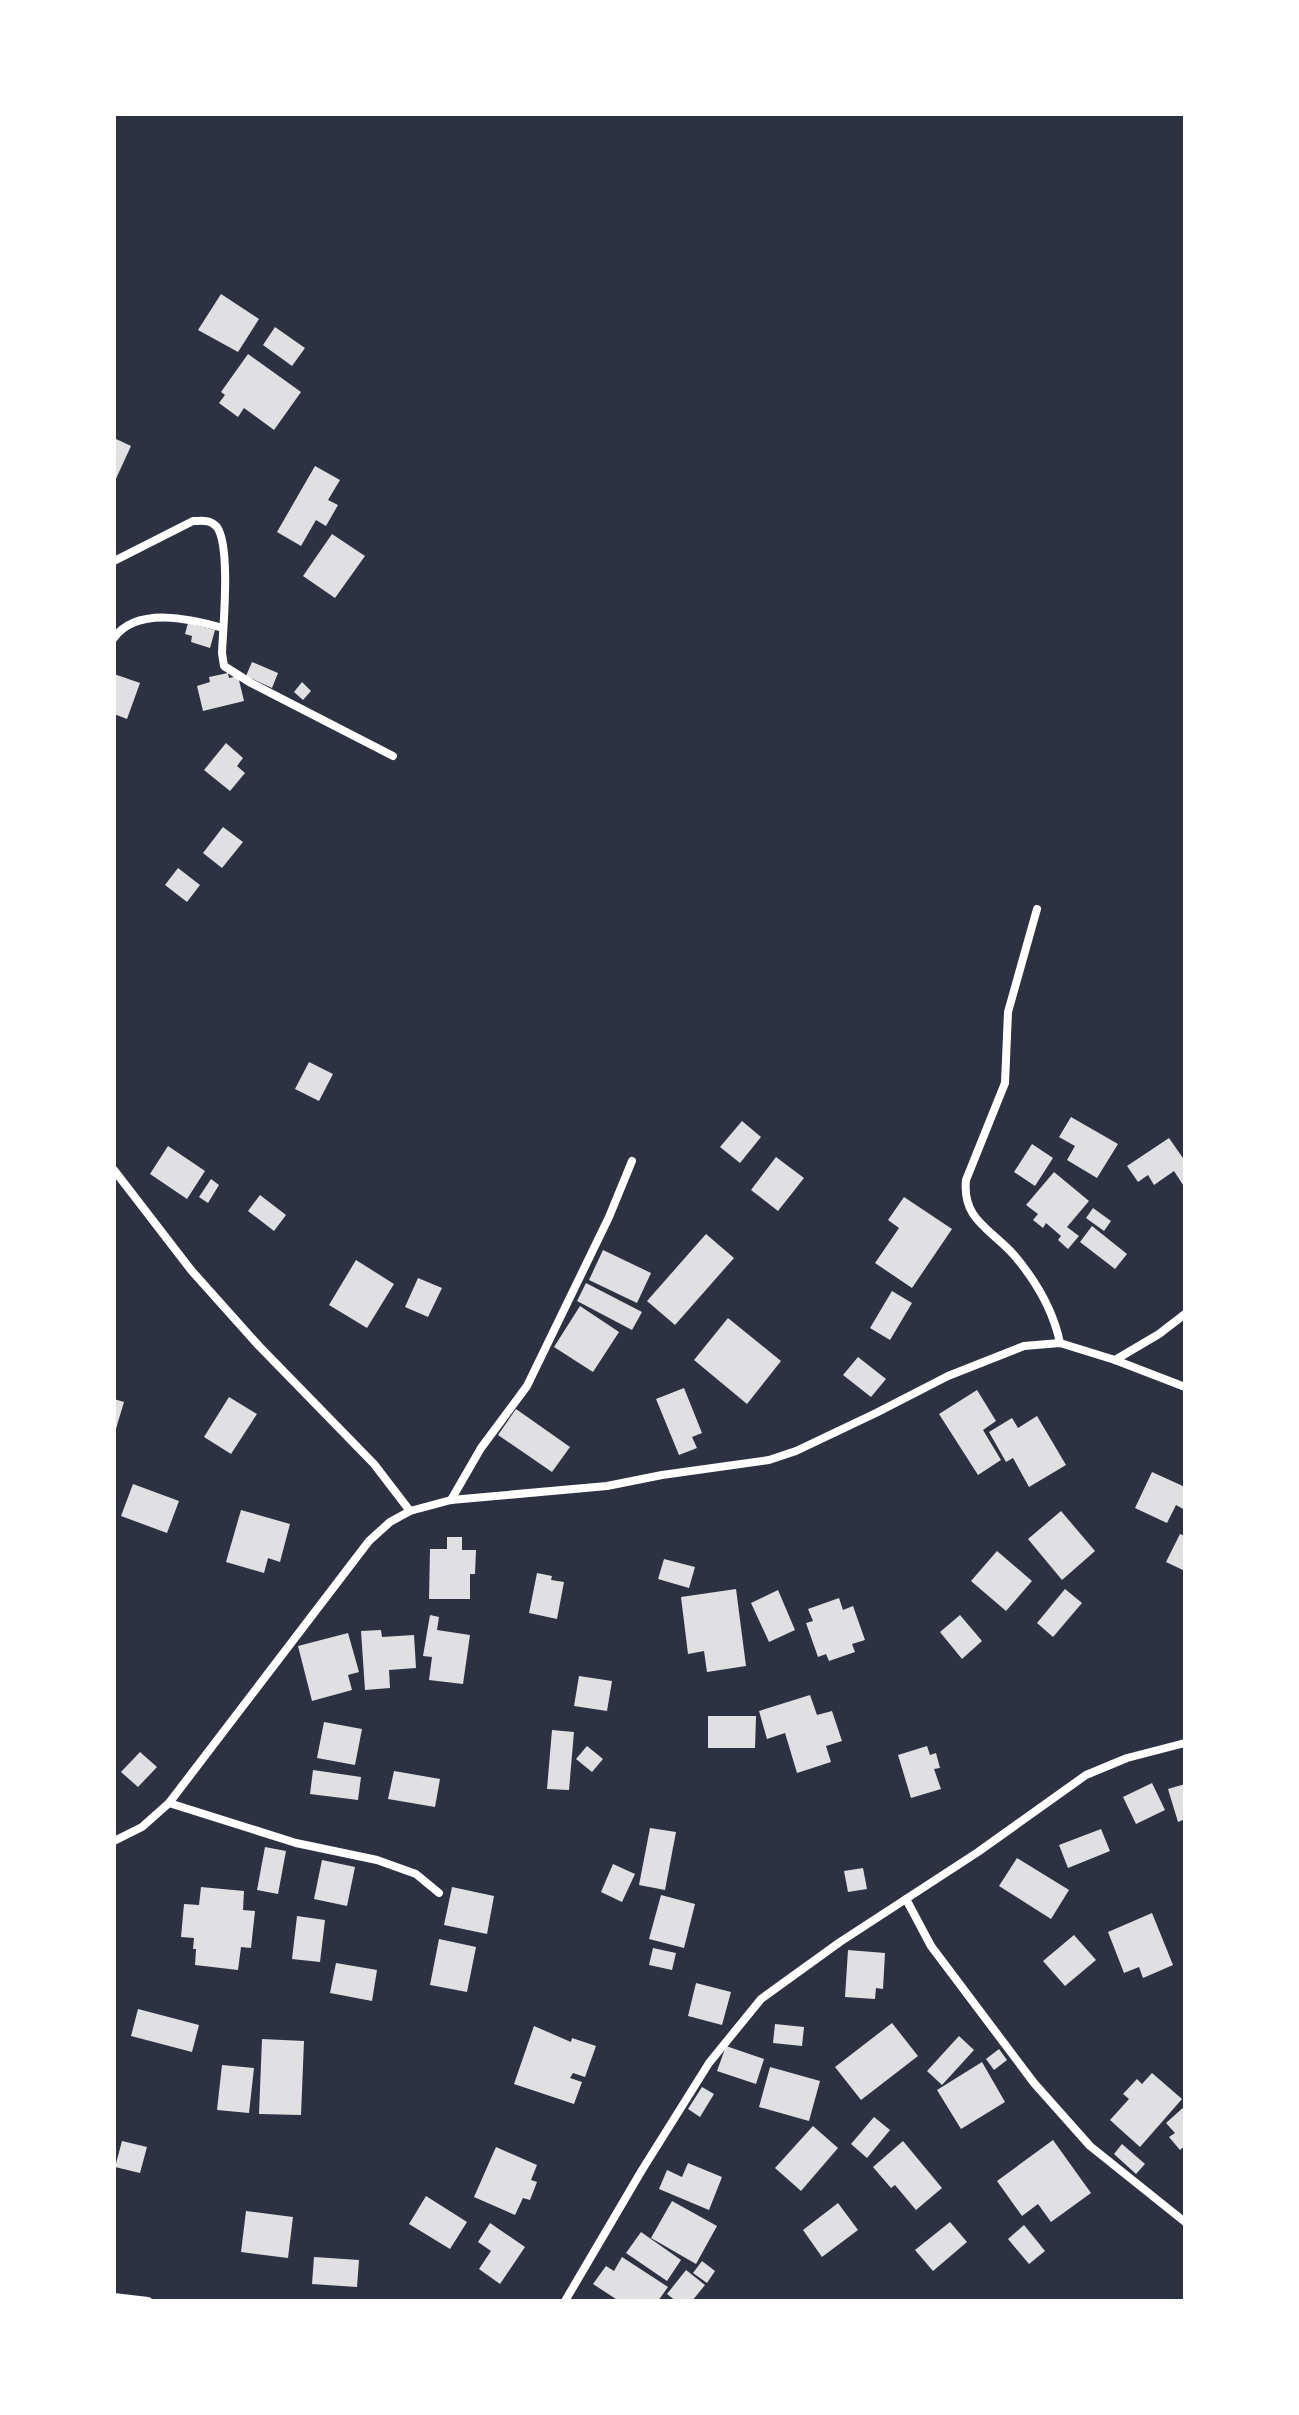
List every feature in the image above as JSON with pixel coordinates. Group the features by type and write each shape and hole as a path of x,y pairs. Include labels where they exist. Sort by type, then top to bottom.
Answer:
{"street":[{"path":"114,561 193,521 207,520 216,527 224,546 224,666 393,756"},
{"path":"114,638 131,624 164,617 191,619 223,628"},
{"path":"1037,909 1008,1012 1005,1083 966,1180 964,1195 974,1218 1014,1256 1042,1294 1054,1317 1060,1343"},
{"path":"451,1500 481,1448 527,1386 567,1308 632,1161"},
{"path":"114,1170 191,1270 259,1346 374,1464 410,1511"},
{"path":"1115,1360 1159,1334 1185,1314"},
{"path":"114,1841 142,1827 169,1803 369,1541 390,1522 410,1511 451,1500 607,1486 769,1460 796,1451 948,1376 1024,1346 1060,1343 1185,1387"},
{"path":"565,2301 709,2063 761,1999 1086,1775 1127,1758 1185,1743"},
{"path":"169,1803 296,1843 377,1860 416,1874 439,1893"},
{"path":"906,1899 931,1946 1034,2083 1090,2146 1185,2222"},
{"path":"114,2297 148,2301"}],"building":[{"path":"221,294 259,319 238,352 198,330"},
{"path":"275,327 305,348 292,366 263,345"},
{"path":"248,354 301,392 274,430 244,408 238,417 219,403 225,395 221,392"},
{"path":"114,438 131,446 114,483"},
{"path":"315,466 340,480 328,500 338,505 326,526 316,520 301,546 277,532"},
{"path":"332,534 365,556 335,598 303,576"},
{"path":"188,623 215,630 210,648 191,642 192,636 185,634"},
{"path":"252,662 278,673 272,688 246,676"},
{"path":"228,673 229,678 238,676 244,701 203,711 197,686 210,682 209,677"},
{"path":"114,674 140,683 127,719 114,714"},
{"path":"302,682 311,691 303,700 294,692"},
{"path":"226,743 243,758 237,766 245,773 230,791 204,770"},
{"path":"223,827 243,842 222,868 203,853"},
{"path":"178,868 200,885 187,902 165,885"},
{"path":"309,1062 333,1074 319,1101 295,1089"},
{"path":"1071,1117 1118,1144 1097,1178 1067,1160 1075,1146 1059,1137"},
{"path":"742,1121 761,1137 740,1163 720,1147"},
{"path":"1169,1138 1185,1161 1185,1188 1174,1171 1154,1185 1148,1175 1138,1182 1127,1166"},
{"path":"1032,1144 1053,1158 1035,1186 1014,1172"},
{"path":"168,1146 205,1171 187,1199 150,1174"},
{"path":"776,1157 804,1178 778,1211 751,1190"},
{"path":"1054,1172 1089,1201 1067,1227 1079,1236 1068,1249 1058,1240 1061,1236 1046,1223 1043,1228 1033,1220 1038,1214 1026,1205"},
{"path":"211,1179 219,1185 208,1203 199,1197"},
{"path":"260,1195 286,1215 274,1231 248,1211"},
{"path":"904,1197 952,1229 912,1288 875,1263 899,1228 888,1220"},
{"path":"1093,1208 1111,1221 1104,1231 1086,1218"},
{"path":"1092,1226 1127,1254 1115,1269 1080,1242"},
{"path":"706,1234 734,1258 675,1325 647,1301"},
{"path":"603,1250 651,1273 637,1303 589,1280"},
{"path":"356,1260 394,1284 367,1328 329,1305"},
{"path":"418,1278 442,1288 428,1317 405,1307"},
{"path":"586,1283 642,1312 632,1330 577,1301"},
{"path":"892,1291 912,1303 890,1340 870,1328"},
{"path":"580,1306 619,1332 593,1372 554,1347"},
{"path":"728,1318 781,1361 747,1404 694,1360"},
{"path":"858,1357 886,1379 871,1397 843,1375"},
{"path":"684,1388 702,1433 692,1437 697,1448 679,1455 656,1399"},
{"path":"977,1390 996,1421 983,1430 1001,1460 978,1475 939,1414"},
{"path":"229,1397 257,1414 231,1454 204,1437"},
{"path":"114,1399 124,1402 115,1432 114,1432"},
{"path":"516,1409 570,1447 552,1472 498,1435"},
{"path":"1037,1416 1066,1465 1029,1487 1013,1458 1006,1462 989,1432 1012,1418 1018,1428"},
{"path":"1152,1472 1185,1487 1185,1510 1176,1505 1167,1523 1135,1508"},
{"path":"133,1484 179,1501 167,1533 121,1516"},
{"path":"241,1510 290,1524 280,1562 268,1558 264,1573 226,1562"},
{"path":"1061,1511 1095,1551 1062,1580 1028,1539"},
{"path":"1180,1534 1185,1536 1185,1571 1166,1562"},
{"path":"447,1537 462,1537 462,1550 476,1550 475,1574 470,1574 470,1599 429,1599 430,1549 447,1549"},
{"path":"997,1551 1032,1581 1006,1611 971,1581"},
{"path":"664,1559 695,1567 689,1588 658,1579"},
{"path":"537,1573 564,1582 557,1619 529,1613"},
{"path":"736,1589 746,1666 707,1672 704,1651 688,1654 681,1597"},
{"path":"1065,1589 1082,1603 1053,1637 1037,1623"},
{"path":"778,1590 795,1630 769,1642 751,1603"},
{"path":"839,1598 843,1610 853,1606 865,1640 852,1644 855,1652 829,1661 826,1654 818,1657 806,1623 813,1621 808,1609"},
{"path":"430,1615 439,1617 437,1630 470,1635 463,1684 429,1680 432,1657 423,1656"},
{"path":"960,1615 982,1641 962,1659 940,1632"},
{"path":"381,1630 382,1637 414,1635 416,1668 389,1670 390,1688 365,1690 361,1631"},
{"path":"348,1633 359,1672 348,1675 352,1690 312,1701 298,1646"},
{"path":"579,1676 612,1681 607,1711 574,1706"},
{"path":"810,1695 817,1715 832,1711 842,1741 826,1746 831,1762 797,1773 785,1733 767,1739 759,1711"},
{"path":"708,1716 756,1716 755,1748 708,1748"},
{"path":"324,1722 362,1729 355,1765 317,1758"},
{"path":"552,1730 574,1732 569,1790 547,1789"},
{"path":"587,1746 603,1759 592,1772 576,1759"},
{"path":"927,1746 930,1755 936,1753 940,1768 934,1769 941,1789 911,1798 898,1755"},
{"path":"140,1752 157,1767 138,1787 121,1772"},
{"path":"313,1770 361,1777 358,1800 310,1794"},
{"path":"394,1771 440,1779 435,1807 388,1799"},
{"path":"1152,1783 1165,1810 1136,1824 1123,1797"},
{"path":"1185,1784 1185,1819 1178,1822 1168,1789"},
{"path":"650,1828 676,1832 665,1890 639,1885"},
{"path":"1101,1829 1110,1851 1068,1868 1059,1845"},
{"path":"265,1847 286,1851 278,1894 257,1890"},
{"path":"1017,1858 1069,1890 1051,1919 999,1886"},
{"path":"322,1860 355,1867 347,1906 314,1899"},
{"path":"613,1864 635,1874 622,1902 601,1892"},
{"path":"863,1868 867,1889 848,1892 844,1871"},
{"path":"201,1887 244,1891 243,1910 255,1911 251,1948 241,1947 238,1970 195,1965 194,1938 181,1937 184,1904 199,1905"},
{"path":"452,1887 494,1896 487,1934 444,1925"},
{"path":"661,1895 695,1904 684,1948 649,1939"},
{"path":"1152,1913 1173,1965 1143,1978 1139,1967 1124,1973 1108,1932"},
{"path":"297,1916 325,1920 320,1962 292,1959"},
{"path":"1074,1935 1096,1960 1065,1986 1043,1961"},
{"path":"439,1939 476,1947 467,1992 430,1985"},
{"path":"653,1948 676,1953 672,1970 649,1965"},
{"path":"848,1950 885,1953 883,1989 876,1988 875,1999 845,1997"},
{"path":"336,1963 377,1970 372,2001 330,1993"},
{"path":"696,1983 731,1992 722,2025 688,2016"},
{"path":"138,2009 199,2025 192,2052 131,2036"},
{"path":"892,2023 918,2056 861,2100 835,2067"},
{"path":"775,2024 804,2027 802,2046 773,2043"},
{"path":"534,2026 571,2042 572,2038 596,2046 585,2077 573,2073 570,2078 582,2082 574,2104 514,2084"},
{"path":"959,2036 974,2050 942,2085 927,2071"},
{"path":"262,2039 304,2041 301,2115 259,2114"},
{"path":"726,2046 764,2059 756,2084 717,2071"},
{"path":"999,2049 1007,2060 994,2070 986,2059"},
{"path":"982,2062 1005,2102 961,2129 937,2090"},
{"path":"222,2065 254,2068 249,2113 217,2110"},
{"path":"770,2067 820,2081 809,2121 759,2107"},
{"path":"1152,2073 1182,2099 1140,2147 1110,2120 1129,2099 1123,2094 1137,2079 1142,2084"},
{"path":"702,2087 714,2094 700,2117 688,2109"},
{"path":"1185,2106 1185,2146 1180,2150 1169,2137 1175,2133 1166,2123"},
{"path":"874,2117 890,2130 867,2158 851,2144"},
{"path":"813,2126 838,2148 801,2191 775,2168"},
{"path":"1053,2140 1091,2193 1051,2222 1038,2204 1022,2216 997,2181"},
{"path":"122,2141 147,2147 140,2173 115,2167"},
{"path":"903,2141 942,2188 916,2210 895,2185 891,2188 873,2167"},
{"path":"1122,2144 1145,2164 1136,2174 1114,2154"},
{"path":"496,2147 537,2165 531,2180 537,2182 530,2200 523,2198 515,2215 474,2197"},
{"path":"688,2163 722,2177 709,2210 659,2189 667,2170 682,2177"},
{"path":"426,2196 467,2222 450,2249 409,2224"},
{"path":"672,2201 717,2226 696,2264 651,2238"},
{"path":"838,2203 858,2230 822,2257 803,2230"},
{"path":"246,2211 293,2217 288,2258 241,2252"},
{"path":"950,2222 967,2242 933,2271 915,2250"},
{"path":"490,2223 525,2247 500,2284 479,2269 491,2251 478,2242"},
{"path":"1024,2225 1045,2251 1029,2264 1008,2239"},
{"path":"641,2232 681,2260 667,2281 626,2253"},
{"path":"314,2257 359,2260 357,2287 312,2284"},
{"path":"622,2257 668,2287 658,2301 619,2301 593,2284 606,2266 614,2271"},
{"path":"702,2261 715,2271 707,2283 693,2273"},
{"path":"686,2270 705,2285 692,2301 676,2301 667,2294"}]}
